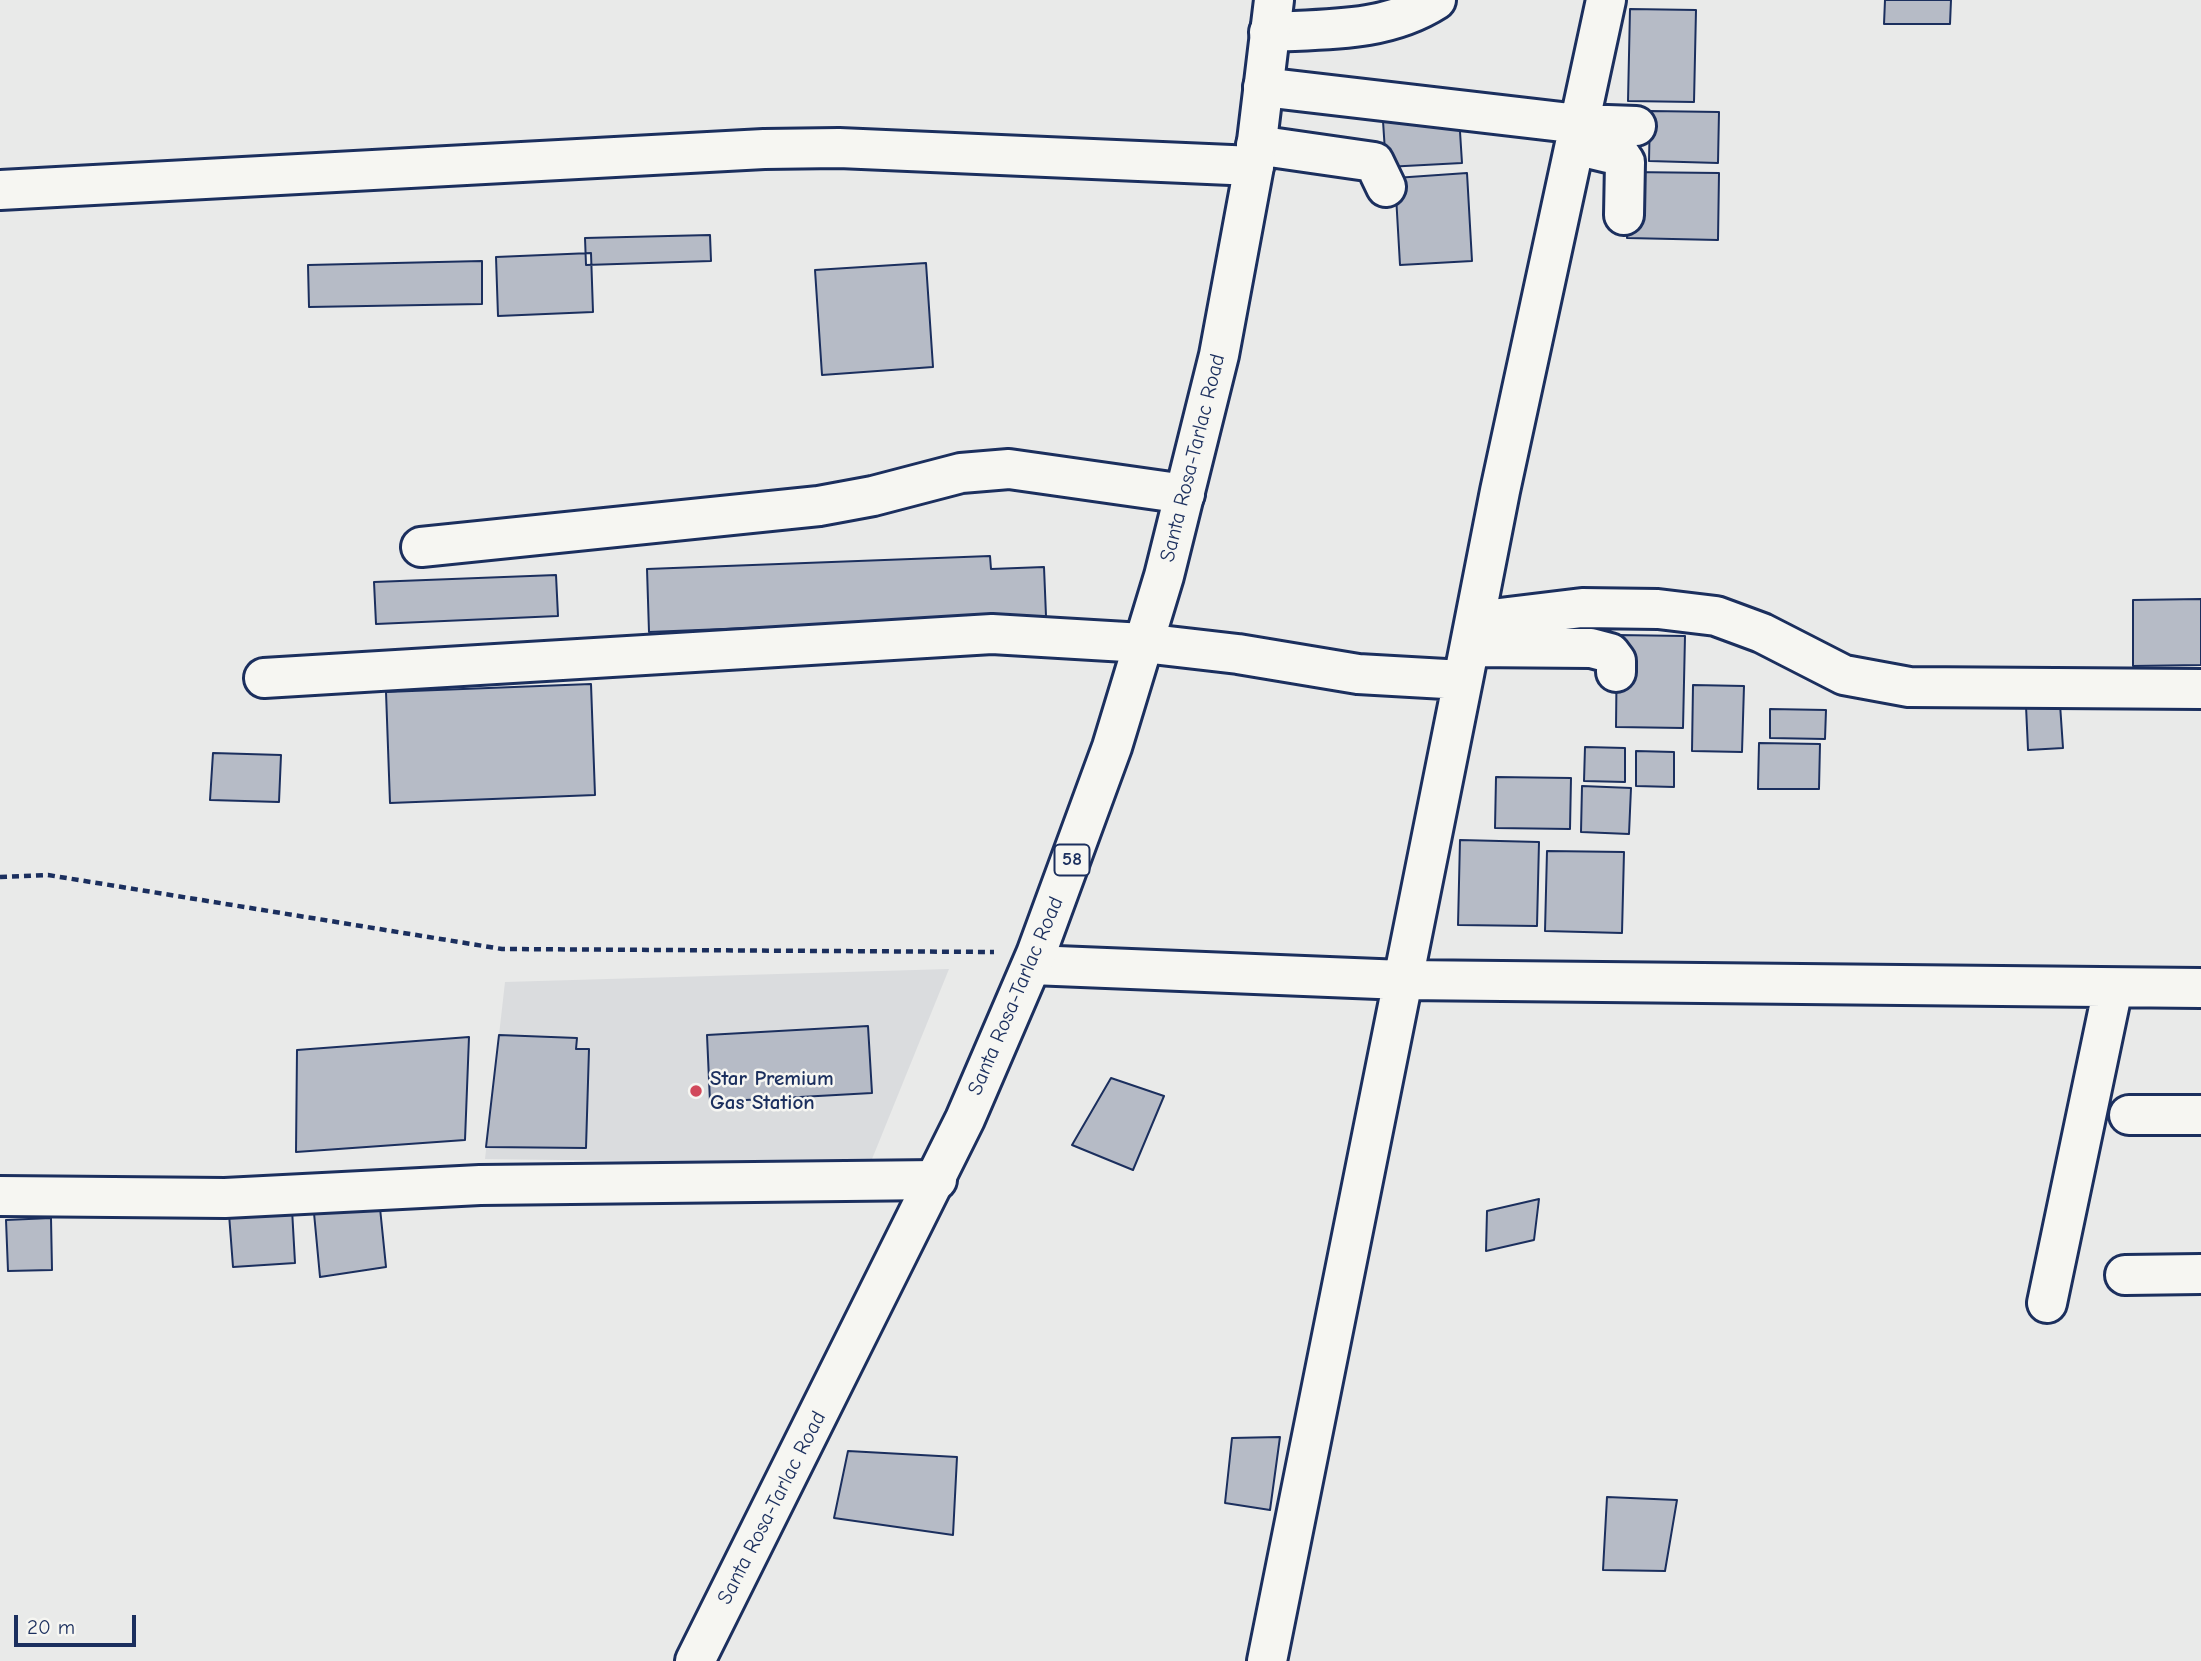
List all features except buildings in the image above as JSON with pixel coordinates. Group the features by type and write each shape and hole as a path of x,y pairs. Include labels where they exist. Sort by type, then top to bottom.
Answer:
{"main road":[{"path":"1271,16 1369,27 1423,8 1436,0"},
{"path":"1267,1661 1500,491 1606,0"},
{"name":"Santa Rosa-Tarlac Road","path":"695,1661 937,1180 1034,960 1112,747 1185,494 1219,355 1255,155 1271,16"},
{"path":"1263,87 1577,135 1621,156 1625,162 1624,215"},
{"path":"1577,135 1636,126"},
{"path":"0,190 764,149 839,148 1255,155 1374,162 1386,187"},
{"path":"421,547 819,506 873,496 961,473 1009,469 1185,494"},
{"path":"264,678 992,634 1143,643 1238,654 1358,674 1469,649 1582,608 1658,609 1716,616 1762,633 1844,675 1909,687 2201,690"},
{"path":"1469,649 1591,648 1610,653 1616,661 1616,672"},
{"path":"1034,960 1403,980 2201,988"},
{"path":"2047,1303 2113,988"},
{"path":"2129,1115 2201,1115"},
{"path":"0,1196 225,1198 481,1185 937,1180"},
{"path":"2125,1275 2201,1274"}],"path":[{"path":"0,877 48,874 502,949 941,950 1034,960"}],"shaded area":[{"name":"Star Premium Gas Station","path":"949,969 870,1164 485,1159 505,982"}],"place":[{"name":"Star Premium Gas Station","path":"696,1091"}]}
